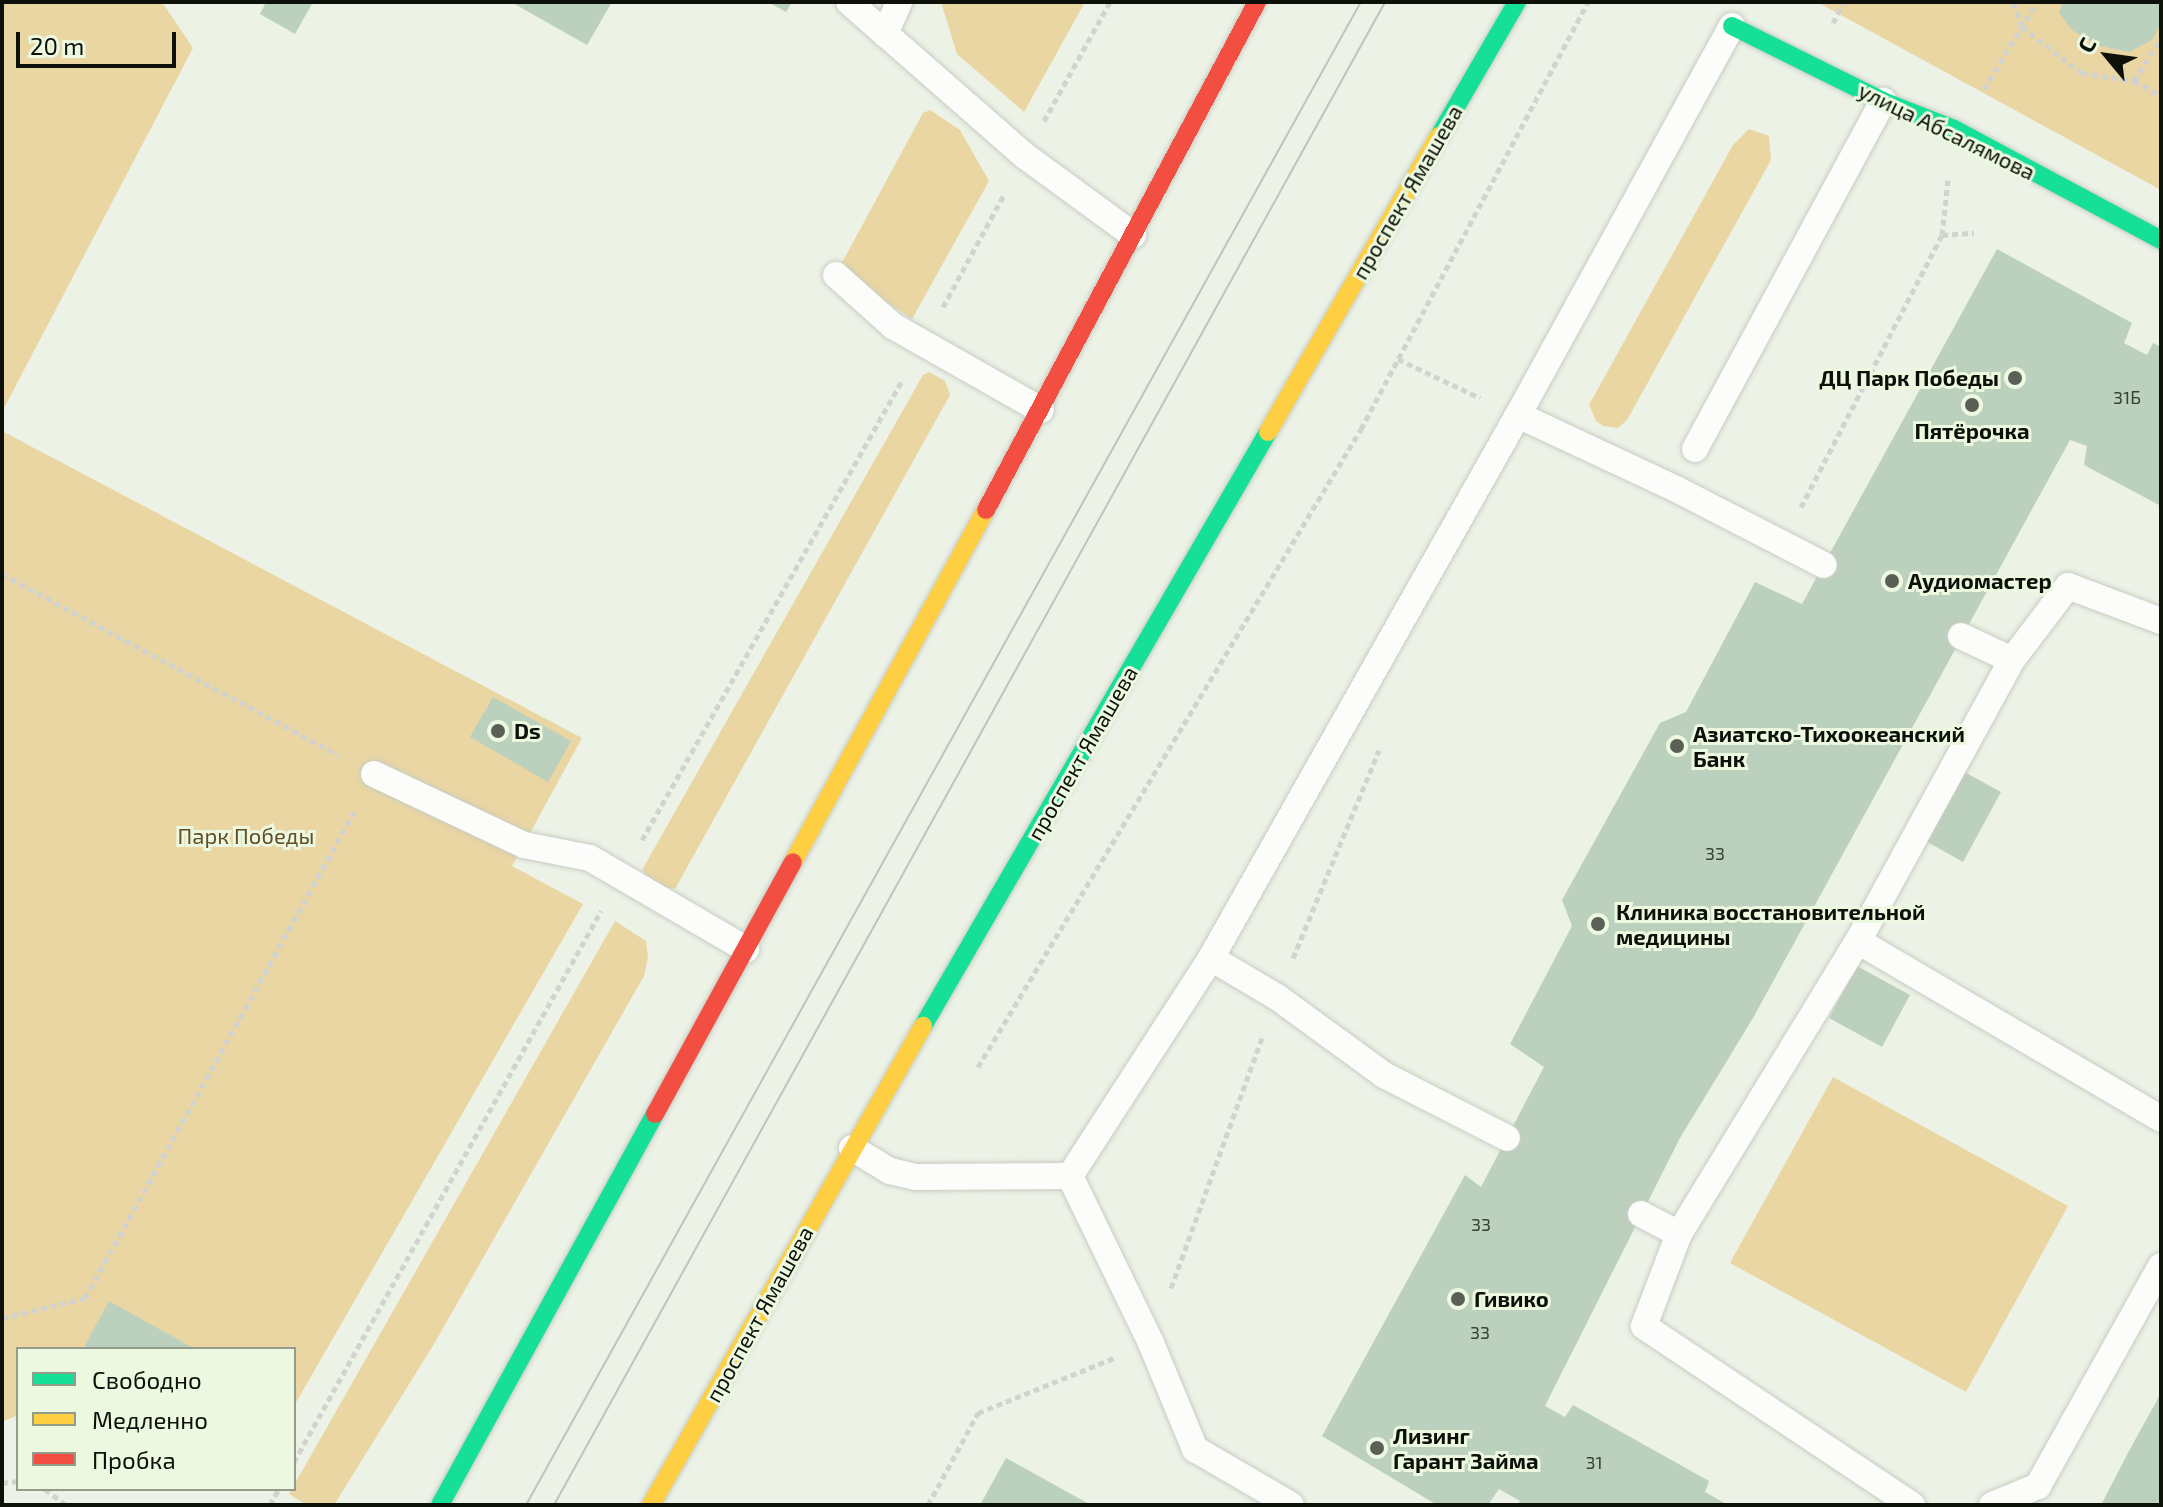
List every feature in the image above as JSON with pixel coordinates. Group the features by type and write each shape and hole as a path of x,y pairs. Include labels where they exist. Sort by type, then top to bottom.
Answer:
{"main road":[{"path":"440,1505 1041,410 1257,2"},
{"name":"проспект Ямашева","path":"651,1505 852,1148 1517,2"},
{"name":"улица Абсалямова","path":"1732,26 1883,101 1954,129 2161,240"}],"lane":[{"path":"849,2 1025,156 1133,235"},
{"path":"885,34 899,2"},
{"path":"1070,1176 1211,958 1518,415 1732,26"},
{"path":"1695,449 1883,101"},
{"path":"836,275 893,326 1041,410"},
{"path":"1518,415 1676,489 1824,565"},
{"path":"1912,1505 1644,1326 1679,1234 1858,941 2012,660 2068,586 2161,621"},
{"path":"1961,636 2012,660"},
{"path":"374,774 524,845 590,858 746,949"},
{"path":"1858,941 2161,1119"},
{"path":"1211,958 1277,997 1384,1075 1507,1138"},
{"path":"852,1148 890,1171 916,1177 1070,1176"},
{"path":"1070,1176 1151,1343 1195,1449 1291,1505"},
{"path":"1641,1214 1679,1234"},
{"path":"1992,1505 2038,1486 2161,1266"}],"path":[{"path":"296,1458 620,875 924,343 1110,2"},
{"path":"978,1067 1361,429 1588,2"},
{"path":"1832,24 1844,2"},
{"path":"2013,2 2022,27 2082,73 2134,81 2161,96"},
{"path":"2134,81 2161,38"},
{"path":"1795,520 1942,235 1974,233"},
{"path":"1398,359 1518,415"},
{"path":"2,574 374,774 85,1298 2,1318"},
{"path":"928,1505 978,1413 1151,1343 1277,997 1385,735"},
{"path":"48,1491 66,1505"}],"green space":[{"path":"2,2 162,2 193,48 2,412"},
{"path":"941,2 1085,2 1024,112 957,54"},
{"path":"1817,2 2161,2 2161,190"},
{"path":"930,110 960,130 989,181 912,319 838,270 923,113"},
{"path":"1749,129 1769,136 1771,160 1627,420 1618,428 1603,426 1596,421 1589,405 1733,145"},
{"path":"929,372 945,381 950,395 675,889 659,886 642,870 923,375"},
{"name":"Парк Победы","path":"2,431 582,738 512,866 583,904 296,1403 296,1347 16,1347 16,1416 2,1422"},
{"path":"615,921 646,941 648,957 644,976 434,1344 334,1505 307,1505 289,1494 296,1491 296,1482"},
{"path":"1833,1077 2068,1206 1966,1392 1730,1263"}],"building":[{"path":"266,2 313,2 295,34 260,14"},
{"path":"511,2 612,2 587,45"},
{"path":"768,2 792,2 786,12"},
{"path":"2063,2 2161,2 2161,24 2152,40 2129,52 2100,46 2073,31 2059,13"},
{"path":"1997,249 2132,323 2124,343 2147,355 2153,343 2161,347 2161,506 2084,465 2087,446 2070,440 1753,1018 1680,1138 1545,1406 1565,1417 1573,1405 1709,1481 1705,1492 1728,1505 1518,1505 1520,1501 1499,1489 1488,1505 1437,1505 1322,1436 1465,1175 1481,1187 1544,1067 1510,1044 1572,926 1562,900 1660,723 1686,712 1755,582 1802,604"},
{"path":"493,697 571,741 548,782 470,737"},
{"path":"1959,769 2001,792 1963,862 1922,839"},
{"path":"1857,966 1910,995 1882,1047 1829,1018"},
{"path":"109,1301 191,1347 84,1347"},
{"path":"2161,1393 2161,1505 2101,1505 2129,1451"},
{"path":"1006,1458 1091,1505 980,1505"}],"tram line":[{"path":"526,1505 1361,2"},
{"path":"554,1505 1385,2"}],"traffic: fast":[{"path":"1439,136 1517,2"},
{"path":"1732,26 1883,101 1954,129 2161,240"},
{"path":"923,1026 1268,432"},
{"path":"440,1505 655,1114"}],"traffic: slow":[{"path":"1268,432 1439,136"},
{"path":"793,862 986,510"},
{"path":"651,1505 923,1026"}],"traffic: jam":[{"path":"986,510 1257,2"},
{"path":"655,1114 793,862"}],"place":[{"name":"ДЦ Парк Победы","path":"2015,378"},
{"name":"Пятёрочка","path":"1972,405"},
{"name":"Аудиомастер","path":"1892,581"},
{"name":"Ds","path":"498,731"},
{"name":"Азиатско-Тихоокеанский Банк","path":"1677,746"},
{"name":"Клиника восстановительной медицины","path":"1598,924"},
{"name":"Гивико","path":"1458,1299"},
{"name":"Лизинг Гарант Займа","path":"1377,1448"}]}
